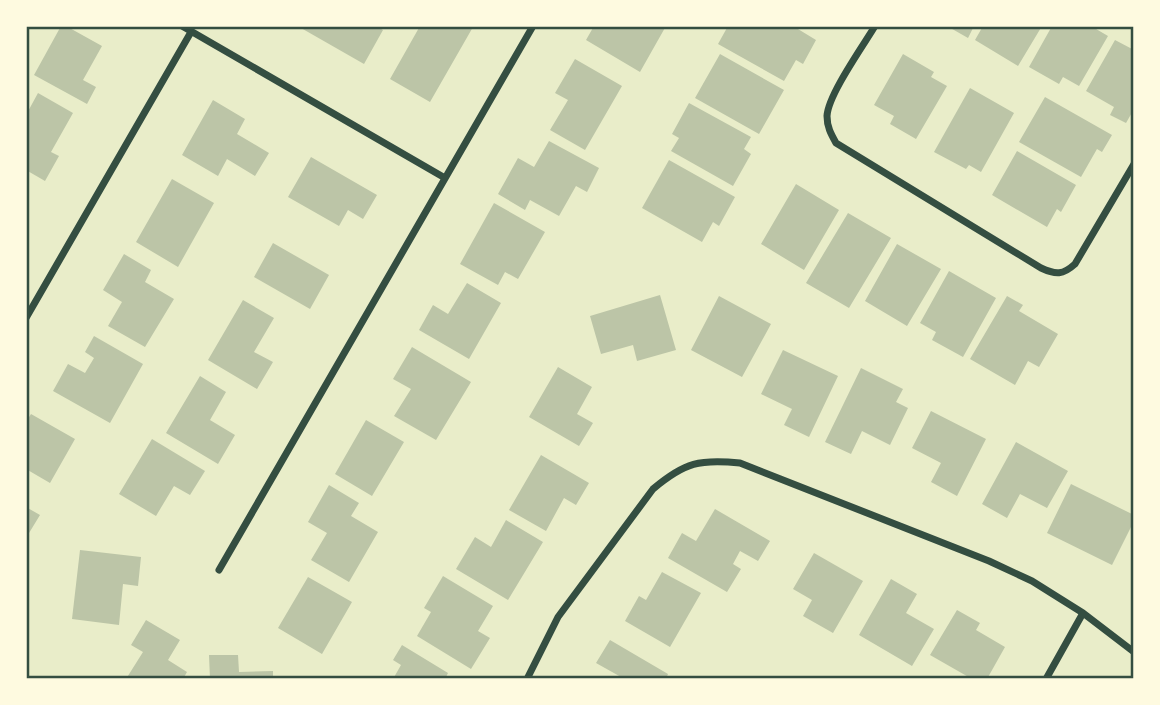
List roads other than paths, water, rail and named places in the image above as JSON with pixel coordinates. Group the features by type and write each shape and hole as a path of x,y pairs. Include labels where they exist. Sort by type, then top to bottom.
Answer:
{"street":[{"path":"182,26 445,178"},
{"path":"219,570 533,26"},
{"path":"875,26 832,99 827,115 829,130 836,143 1041,268 1054,274 1064,273 1076,264 1134,164"},
{"path":"26,318 191,32"},
{"path":"527,679 558,617 653,489 669,475 690,464 717,460 740,463 989,561 1032,581 1083,612 1134,652"},
{"path":"1046,679 1083,612"}]}
